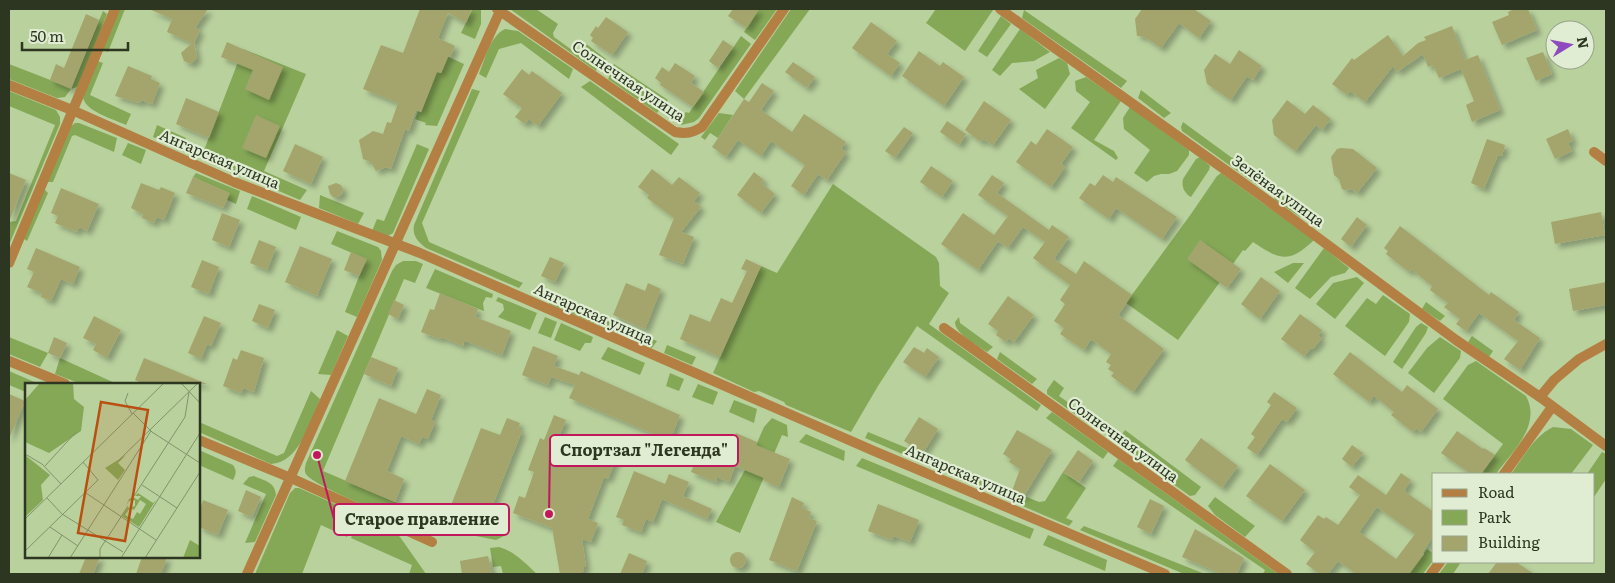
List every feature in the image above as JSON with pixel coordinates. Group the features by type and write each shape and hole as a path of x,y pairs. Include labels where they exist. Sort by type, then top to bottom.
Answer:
{"street":[{"path":"9,263 116,9"},
{"name":"Солнечная улица","path":"498,10 675,132 684,134 702,127 784,9"},
{"name":"Зелёная улица","path":"1000,9 1263,197 1456,340 1540,397 1606,446"},
{"path":"248,574 498,10"},
{"name":"Ангарская улица","path":"9,85 72,110 234,182 395,244 883,455 1165,574"},
{"path":"1594,152 1606,161"},
{"name":"Солнечная улица","path":"944,328 1287,574"},
{"path":"1540,397 1554,380 1579,359 1606,344"},
{"path":"9,361 63,383"},
{"path":"1505,473 1552,407"},
{"path":"200,440 291,478 432,542"},
{"path":"1431,574 1439,563"}],"green space":[{"path":"119,9 125,9 108,52 102,49"},
{"path":"470,9 481,9 481,24 475,39 461,33 472,10"},
{"path":"510,9 536,9 558,24 553,33 554,37 597,68 596,71"},
{"path":"759,9 777,9 755,40 744,32"},
{"path":"791,9 810,9 744,99 735,91"},
{"path":"936,9 993,10 965,51 926,23"},
{"path":"1024,10 1127,81 1121,88 1022,18"},
{"path":"103,11 107,14 80,84 71,89 65,97 57,98 9,79 9,64 71,88"},
{"path":"1001,16 1011,24 987,57 978,51"},
{"path":"505,29 518,31 573,69 569,79 521,43 499,49 486,78 479,74 492,42"},
{"path":"1020,29 1050,52 1034,61 1012,63 1000,76 992,70"},
{"path":"741,36 751,44 699,118 694,122 681,125 681,118 686,112 689,113"},
{"path":"585,43 606,59 603,65 599,65 581,52"},
{"path":"243,49 306,74 264,171 307,190 300,200 201,158"},
{"path":"442,54 464,64 437,126 425,125 426,123 415,119 418,111 421,112 432,84 434,70 441,73 446,61"},
{"path":"1059,58 1067,63 1070,74 1045,109 1019,89 1038,78 1036,70"},
{"path":"97,61 103,63 90,95 131,114 126,125 93,110 84,101 83,96"},
{"path":"614,64 668,100 657,113 608,79"},
{"path":"1086,77 1121,101 1094,140 1114,151 1118,158 1116,160 1071,128 1090,102 1076,91 1075,81"},
{"path":"590,81 679,144 671,155 581,87"},
{"path":"472,89 480,91 422,223 429,242 523,283 519,288 426,248 418,241 414,232 414,225"},
{"path":"1141,90 1171,113 1164,118 1138,98"},
{"path":"9,91 56,110 60,117 60,124 9,245 9,222 16,221 55,125 9,106"},
{"path":"1130,107 1189,150 1189,155 1177,171 1154,176 1147,182 1134,173 1150,150 1124,129 1123,118"},
{"path":"719,113 733,115 718,138 710,133 705,140 701,137"},
{"path":"1183,122 1265,182 1261,188 1182,131"},
{"path":"75,123 117,138 114,152 75,135 72,136 53,182 46,182 70,127"},
{"path":"157,125 186,138 181,149 153,137"},
{"path":"128,143 146,150 141,164 122,155"},
{"path":"417,144 429,149 393,233 388,236 372,231 377,219 384,221"},
{"path":"1200,157 1210,166 1191,197 1184,190 1183,179 1196,159"},
{"path":"196,173 240,191 236,204 227,200 229,193 193,177"},
{"path":"1221,173 1314,240 1298,253 1284,257 1270,253 1253,242 1245,251 1243,250 1178,340 1126,303"},
{"path":"833,184 936,257 939,263 940,286 949,293 929,324 1041,405 1037,411 917,326 851,432 786,405 784,402 759,391 754,392 713,373 761,266 777,273"},
{"path":"43,188 48,193 27,241 21,237"},
{"path":"1276,191 1304,211 1300,217 1275,200"},
{"path":"320,195 364,213 358,224 319,208"},
{"path":"252,196 301,217 296,230 247,209"},
{"path":"337,231 378,247 381,251 382,260 357,317 345,312 366,259 331,244"},
{"path":"1324,248 1349,268 1345,273 1331,277 1310,299 1295,288"},
{"path":"403,261 416,261 423,264 415,283 404,279 323,471 407,507 408,513 400,521 321,485 311,479 305,470 306,463 392,271 396,265"},
{"path":"1293,263 1304,263 1288,283 1274,272"},
{"path":"435,269 493,294 492,298 486,297 483,303 484,311 426,288"},
{"path":"1357,277 1364,283 1335,319 1316,304 1333,283"},
{"path":"1383,295 1410,314 1409,322 1385,356 1345,326 1367,298 1376,304"},
{"path":"498,297 537,313 530,330 498,317 504,310 503,304 496,301"},
{"path":"551,298 620,326 617,333 549,304"},
{"path":"1426,302 1445,316 1440,321 1422,309"},
{"path":"545,317 557,322 551,338 538,333"},
{"path":"959,317 960,323 993,347 987,352 963,335 955,322"},
{"path":"561,323 593,337 591,343 585,343 580,351 554,340"},
{"path":"1421,323 1428,327 1426,333 1402,369 1393,362 1416,327"},
{"path":"337,330 348,336 331,375 318,374"},
{"path":"635,332 657,341 652,348 632,340"},
{"path":"1472,336 1493,351 1489,357 1468,342"},
{"path":"9,337 48,353 40,367 9,354"},
{"path":"1440,337 1461,351 1460,358 1434,393 1408,373 1427,348"},
{"path":"667,345 696,357 692,365 664,353"},
{"path":"608,347 645,363 640,375 601,359"},
{"path":"1000,352 1037,379 1032,384 997,359"},
{"path":"60,358 115,383 78,383 55,374"},
{"path":"1476,361 1526,396 1530,407 1528,428 1523,438 1497,473 1482,473 1503,444 1443,399 1468,365"},
{"path":"9,371 37,383 25,383 25,392 9,385"},
{"path":"670,373 684,379 679,391 666,386"},
{"path":"1054,380 1064,388 1059,396 1092,419 1087,423 1047,394 1047,390"},
{"path":"698,384 718,392 713,405 692,397"},
{"path":"311,391 320,399 308,429 296,449 281,462 271,464 200,432 200,422 277,456 284,453"},
{"path":"734,400 757,409 754,423 729,412"},
{"path":"1052,412 1108,452 1103,459 1046,418"},
{"path":"772,418 787,425 788,437 782,435 740,533 716,522 745,470 764,427"},
{"path":"1553,427 1571,429 1593,445 1572,473 1512,473 1525,454 1546,431"},
{"path":"1125,430 1201,487 1195,495 1190,496 1119,445 1118,440"},
{"path":"868,432 1002,487 996,494 865,438"},
{"path":"806,434 845,451 844,461 799,442"},
{"path":"200,450 233,465 236,472 233,480 200,465"},
{"path":"1602,452 1606,454 1606,479 1595,496 1595,473 1588,473"},
{"path":"862,458 1034,529 1030,539 856,466"},
{"path":"1118,459 1278,574 1263,574 1265,570 1113,466"},
{"path":"1063,472 1086,488 1066,518 1073,521 1069,526 1011,501 1012,491 1039,502 1045,501"},
{"path":"254,476 272,485 276,495 255,542 245,543 266,494 243,484 249,477"},
{"path":"295,488 299,488 355,513 347,537 321,525 302,574 255,574 290,493"},
{"path":"1215,497 1255,526 1245,537 1215,515 1208,506"},
{"path":"424,513 439,519 448,513 508,534 496,540 456,532 419,531 417,518"},
{"path":"360,515 392,529 400,537 426,574 409,574 412,565 351,538"},
{"path":"1084,526 1205,574 1184,574 1080,530"},
{"path":"1048,535 1107,560 1105,571 1043,545"},
{"path":"499,547 515,555 537,574 503,574 501,566 493,567 490,548"},
{"path":"1427,549 1432,553 1432,562 1423,574 1409,574"},
{"path":"1447,563 1460,563 1453,574 1439,574"}],"building":[{"path":"149,9 208,9 195,28 200,30 194,43 197,58 191,64 184,61 181,53 192,43 167,32 172,19"},
{"path":"420,9 472,9 466,23 448,13 438,38 455,46 450,57 448,57 441,73 437,72 421,112 416,110 409,131 405,129 391,169 386,167 376,171 371,162 363,159 359,140 373,131 383,134 387,122 391,123 398,103 363,89 381,45 403,53"},
{"path":"733,9 759,9 747,28 728,16"},
{"path":"1142,9 1194,9 1211,21 1199,38 1179,23 1161,48 1143,36 1137,36 1135,19"},
{"path":"1514,9 1528,9 1537,30 1502,45 1492,22 1509,15 1508,12"},
{"path":"86,14 99,20 71,89 50,80 56,64 64,68"},
{"path":"606,17 628,32 612,55 591,41 593,38 590,35"},
{"path":"871,22 897,41 887,54 900,63 891,76 852,48"},
{"path":"1452,26 1465,60 1478,55 1500,110 1472,122 1466,105 1474,101 1461,69 1439,78 1433,65 1428,67 1423,54 1397,72 1393,66 1365,102 1350,91 1347,95 1332,84 1352,58 1354,60 1388,35 1403,56 1418,43 1426,40 1424,37"},
{"path":"723,40 733,47 718,68 709,61"},
{"path":"227,42 283,67 269,100 245,89 253,70 221,57"},
{"path":"1239,50 1262,66 1253,80 1247,76 1231,100 1207,84 1204,70 1215,54 1230,64"},
{"path":"919,51 940,66 943,62 964,77 944,106 902,76"},
{"path":"1543,52 1545,70 1550,70 1552,74 1536,81 1526,58"},
{"path":"793,62 815,77 807,88 785,72"},
{"path":"675,63 695,76 691,83 704,92 693,107 660,85 661,83 655,78 662,67 669,72"},
{"path":"128,66 152,76 151,79 160,83 152,104 141,100 140,103 115,96"},
{"path":"522,69 529,75 532,71 562,93 538,126 529,119 525,124 515,117 522,108 503,94"},
{"path":"762,83 774,91 761,110 792,132 804,114 846,142 841,149 846,152 827,180 818,174 804,195 791,186 805,165 771,141 761,156 738,140 726,157 712,147 744,99 749,102"},
{"path":"186,98 219,112 209,138 176,124"},
{"path":"1287,100 1305,114 1313,105 1331,119 1322,130 1316,125 1295,151 1274,135 1272,120"},
{"path":"984,101 1011,120 993,145 983,139 981,142 965,130"},
{"path":"256,115 280,126 266,158 242,148"},
{"path":"947,121 966,134 959,145 940,132"},
{"path":"904,127 913,133 895,158 885,151"},
{"path":"1047,129 1073,147 1061,164 1065,167 1051,187 1016,162 1031,141 1036,145"},
{"path":"1568,129 1573,141 1568,143 1572,151 1555,159 1546,139"},
{"path":"1487,139 1505,145 1502,156 1498,155 1484,189 1471,183"},
{"path":"295,144 323,157 311,184 283,171"},
{"path":"1337,149 1353,149 1377,168 1357,193 1352,189 1342,189 1339,179 1334,175 1331,157"},
{"path":"931,166 953,181 942,197 920,182"},
{"path":"652,169 672,185 679,177 700,193 694,201 701,207 681,232 694,237 683,264 659,255 674,218 647,198 649,195 638,187"},
{"path":"754,172 764,180 761,183 775,194 761,213 737,195"},
{"path":"9,173 26,180 9,222"},
{"path":"992,175 1004,183 997,193 1049,230 1052,225 1069,237 1054,259 1076,274 1084,261 1132,295 1118,315 1164,349 1133,392 1111,376 1114,373 1108,369 1111,365 1106,362 1111,354 1091,339 1084,350 1060,334 1064,328 1054,321 1065,304 1060,300 1070,285 1033,258 1045,242 1023,227 1008,248 998,241 978,270 941,244 963,213 994,235 1008,216 978,195"},
{"path":"1103,175 1113,182 1116,177 1177,217 1162,239 1116,208 1109,219 1079,198 1090,183 1095,186"},
{"path":"193,177 230,193 223,208 186,193"},
{"path":"141,183 159,190 161,187 175,193 164,220 157,217 154,223 142,218 143,214 131,208"},
{"path":"336,183 341,185 343,189 342,194 338,197 333,197 328,186"},
{"path":"61,188 99,204 87,231 79,227 77,232 55,223 58,216 51,213"},
{"path":"1601,212 1605,235 1555,244 1551,222"},
{"path":"222,213 240,220 229,247 212,240"},
{"path":"1357,217 1367,225 1351,247 1341,239"},
{"path":"1400,226 1489,295 1491,292 1519,312 1514,320 1540,338 1520,370 1504,359 1518,341 1479,313 1466,331 1456,324 1460,319 1444,307 1448,303 1430,290 1432,286 1411,269 1409,272 1386,254 1388,251 1384,248"},
{"path":"259,240 276,247 267,270 250,263"},
{"path":"1200,240 1241,269 1227,288 1187,259"},
{"path":"300,246 332,259 317,296 285,282"},
{"path":"36,248 80,267 73,284 61,279 51,301 41,297 42,293 27,287 34,272 27,269"},
{"path":"351,252 367,259 359,276 344,270"},
{"path":"550,257 564,263 555,282 541,276"},
{"path":"746,259 761,266 720,357 680,339 690,314 710,322 721,298 732,303 747,271 741,269"},
{"path":"202,260 219,267 209,294 191,287"},
{"path":"1261,277 1280,291 1260,319 1241,304"},
{"path":"1606,282 1606,305 1573,311 1569,289"},
{"path":"626,283 645,291 648,283 661,289 645,329 613,315"},
{"path":"440,293 478,309 475,317 511,331 502,355 468,342 464,342 463,346 441,337 440,339 421,332 430,309 434,310"},
{"path":"1008,296 1034,315 1014,342 1009,338 1006,342 996,335 998,331 988,324"},
{"path":"394,300 404,305 398,319 388,314"},
{"path":"259,304 275,310 268,328 252,321"},
{"path":"1300,314 1322,330 1318,336 1322,338 1304,356 1281,339"},
{"path":"94,316 121,330 107,358 93,350 96,344 83,338"},
{"path":"204,316 221,323 211,346 207,344 201,359 188,353"},
{"path":"54,337 67,343 60,358 48,353"},
{"path":"533,346 558,356 554,366 579,375 581,371 680,415 670,441 569,398 575,385 551,377 548,385 522,375"},
{"path":"914,347 924,353 927,348 939,357 925,377 903,362"},
{"path":"241,350 264,358 254,392 243,388 241,393 223,386 233,358 237,360"},
{"path":"1350,352 1402,392 1407,385 1438,409 1421,432 1416,428 1413,432 1391,415 1394,412 1374,396 1369,402 1333,374"},
{"path":"371,357 398,368 391,386 364,374"},
{"path":"144,358 207,384 142,383 135,380"},
{"path":"427,389 441,395 431,420 435,422 428,439 422,437 419,444 401,436 387,471 404,479 395,502 345,481 379,398 416,414"},
{"path":"1274,392 1297,408 1287,422 1282,419 1257,455 1247,448 1255,437 1251,434 1271,405 1267,402"},
{"path":"9,394 25,401 9,439"},
{"path":"554,415 566,420 557,441 602,459 606,449 618,454 608,479 604,477 588,519 598,523 591,542 582,539 586,567 584,567 582,574 560,574 552,528 513,513 519,496 525,498 534,472 528,470 540,438 544,440"},
{"path":"919,417 938,429 923,453 904,441"},
{"path":"507,418 520,423 518,429 522,431 484,527 448,513 481,428 500,435"},
{"path":"1017,430 1052,450 1024,496 1012,491 1020,469 1009,462 1011,459 1003,454"},
{"path":"1457,431 1495,455 1482,473 1470,473 1441,453"},
{"path":"736,433 757,442 756,445 790,459 779,487 763,480 764,478 735,466 729,482 717,477 716,482 691,472 705,438 730,448"},
{"path":"1201,438 1238,466 1222,488 1185,460"},
{"path":"1352,445 1363,453 1352,467 1342,459"},
{"path":"1078,450 1093,461 1079,482 1063,472"},
{"path":"1270,464 1305,490 1282,521 1246,496"},
{"path":"634,471 665,484 669,474 689,482 683,496 712,509 707,519 662,499 653,522 646,519 641,532 622,525 624,520 616,517"},
{"path":"1401,473 1411,480 1404,491 1432,511 1432,538 1422,553 1424,554 1409,574 1356,574 1338,561 1328,574 1320,574 1306,564 1315,552 1300,540 1318,515 1324,519 1326,517 1338,525 1360,495 1349,487 1358,475 1386,495","holes":["1377,507 1415,534 1396,559 1359,532"]},
{"path":"246,490 261,497 252,517 238,511"},
{"path":"792,497 804,503 802,508 811,512 809,518 817,521 797,571 769,560"},
{"path":"1150,499 1164,506 1151,534 1137,527"},
{"path":"203,500 228,510 218,535 200,527 200,509"},
{"path":"878,504 919,520 910,542 894,536 892,540 868,531"},
{"path":"1195,529 1244,558 1237,574 1222,574 1182,557"},
{"path":"738,552 744,554 746,560 744,566 738,568 732,566 730,560 732,554"},
{"path":"629,553 647,561 642,574 620,574"},
{"path":"488,556 492,574 462,574 460,561"},
{"path":"86,558 100,558 93,574 79,574"},
{"path":"142,558 167,558 161,574 136,574"},
{"path":"1496,563 1518,563 1534,574 1488,574"}],"place":[{"name":"Старое правление","path":"317,455"},
{"name":"Спортзал \"Легенда\"","path":"549,514"}]}
